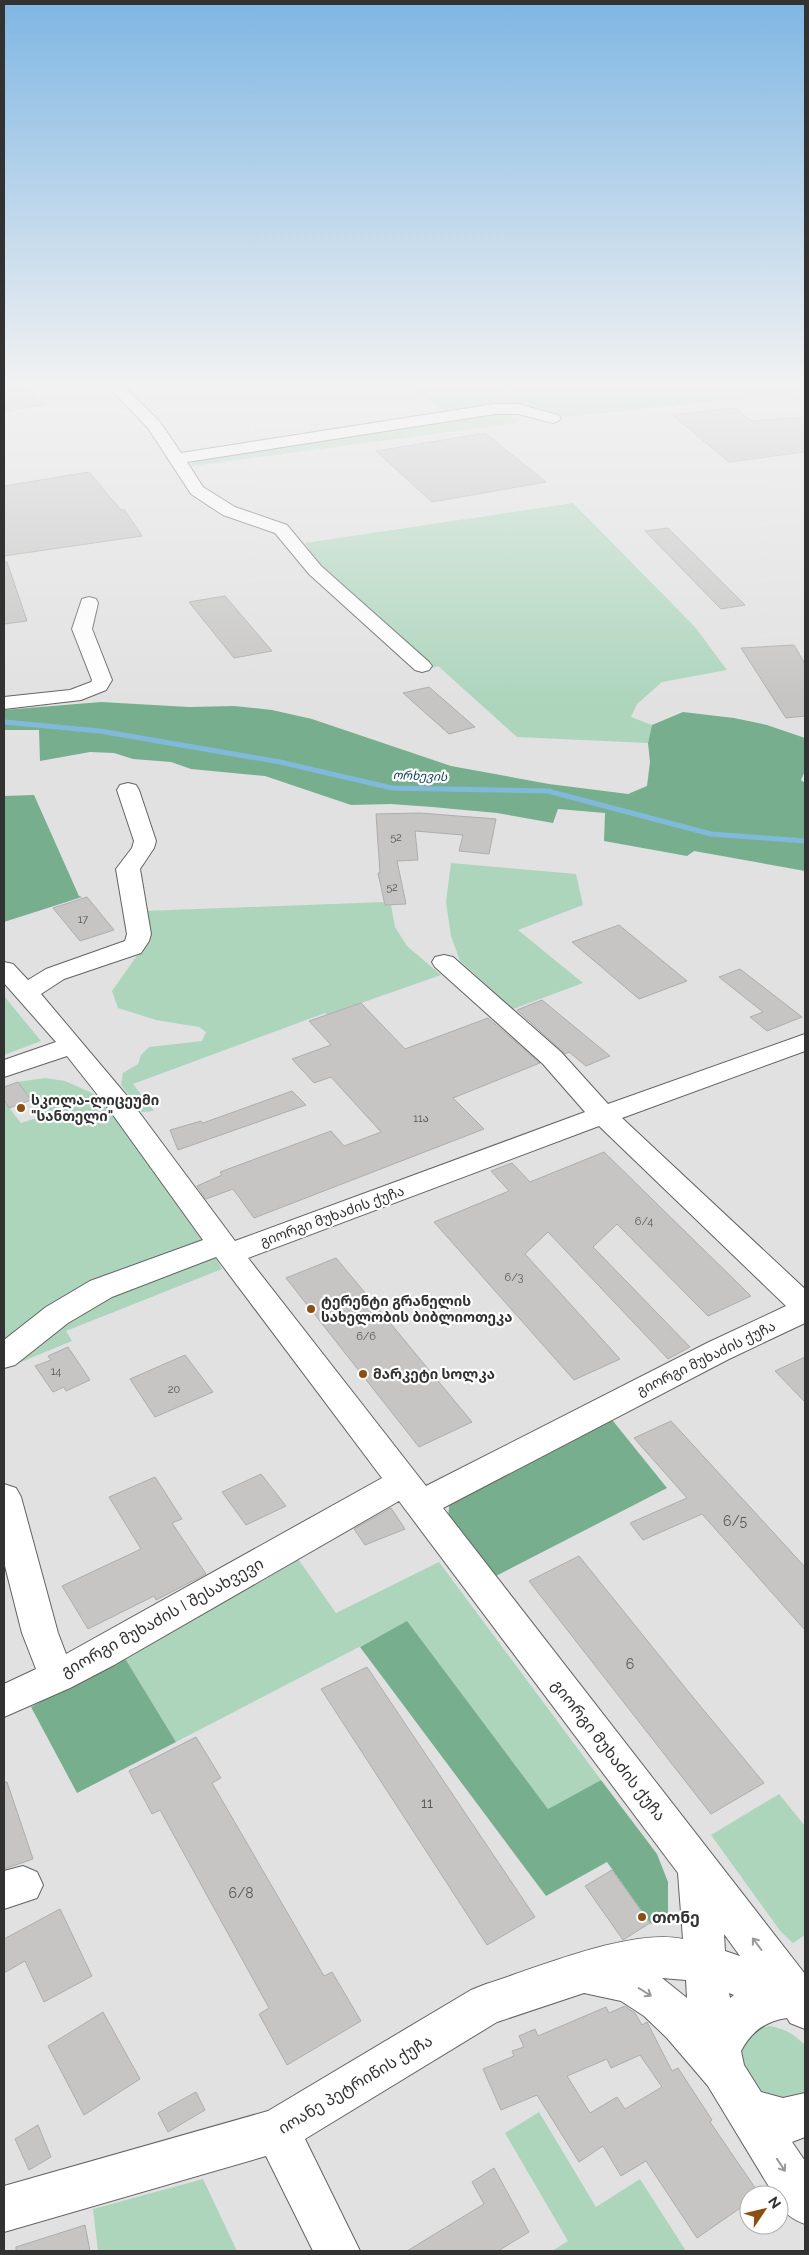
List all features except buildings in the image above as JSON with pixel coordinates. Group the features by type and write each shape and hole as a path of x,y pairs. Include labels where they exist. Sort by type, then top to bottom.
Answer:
{"street":[{"path":"196,488 208,499 229,511 281,529 315,570 422,666"},
{"path":"4,703 74,696 98,686 102,680 82,630 88,603"},
{"path":"27,992 55,974 132,948 137,941 139,934 128,869 143,848 145,841 128,790"},
{"path":"444,962 552,1058 603,1115"},
{"name":"გიორგი მუხაძის ქუჩა","path":"4,969 27,992 138,1129 226,1249 413,1493 445,1538 697,1865 803,1998"},
{"name":"გიორგი მუხაძის ქუჩა","path":"226,1249 467,1168 603,1115 805,1042"},
{"path":"4,1070 72,1046"},
{"name":"გიორგი მუხაძის ქუჩა","path":"413,1493 701,1360 805,1308 603,1115"},
{"path":"4,1357 57,1315 101,1289 226,1249"},
{"name":"გიორგი მუხაძის I შესახვევი","path":"5,1502 40,1633 57,1677 413,1493"},
{"path":"4,1701 57,1677"},
{"path":"697,1865 710,2015 730,2077 768,2147 805,2201"},
{"name":"იოანე პეტრიწის ქუჩა","path":"4,2209 277,2131 486,2005 612,1964 647,1958 677,1958 705,1964 803,1998"},
{"path":"583,1973 632,1984 668,2009 730,2077 760,2116 786,2121 805,2115"},
{"path":"730,2077 727,2030 746,2012 779,1998 803,1998"},
{"path":"277,2131 337,2251"}],"green space":[{"path":"573,503 695,627 727,670 662,682 637,704 631,717 652,725 648,743 517,737 438,666 432,668 321,568 305,543"},
{"path":"101,702 189,707 234,706 272,710 312,719 451,766 549,784 628,794 647,786 650,762 648,743 652,725 683,712 734,718 767,725 805,738 805,771 801,780 805,783 805,871 694,851 687,856 604,841 605,813 558,809 553,823 497,813 432,807 391,804 351,805 265,776 191,769 171,762 133,759 114,753 90,752 40,761 39,730 4,730 4,710"},
{"path":"34,795 79,896 82,897 4,922 4,796"},
{"path":"451,863 576,874 583,905 518,930 583,983 513,1009 460,961 451,936 446,902"},
{"path":"384,902 384,905 391,905 395,927 407,946 441,975 327,1015 325,1013 133,1084 154,1111 142,1112 121,1085 123,1073 138,1064 141,1055 149,1047 202,1041 206,1032 199,1027 156,1020 118,1008 112,991 141,950 144,911"},
{"path":"4,996 41,1041 4,1055"},
{"path":"45,1078 65,1081 101,1097 209,1247 222,1269 66,1331 72,1341 4,1369 4,1105 6,1104 21,1123 43,1116 18,1082"},
{"path":"609,1416 667,1488 494,1577 448,1517 450,1498"},
{"path":"296,1556 336,1613 439,1562 601,1780 548,1809 407,1622 176,1742 123,1655"},
{"path":"407,1621 548,1809 601,1780 657,1854 668,1882 668,1914 651,1924 607,1862 546,1896 360,1647"},
{"path":"123,1655 176,1742 77,1793 31,1707"},
{"path":"779,1794 805,1826 805,1935 793,1943 781,1932 711,1835"},
{"path":"770,2026 789,2032 805,2045 805,2093 797,2100 774,2103 743,2081 740,2044 758,2028"},
{"path":"539,2112 596,2207 640,2179 686,2251 552,2251 568,2241 505,2133"},
{"path":"203,2179 237,2251 98,2251 93,2209"}],"waterway":[{"name":"ორხევის","path":"4,722 100,731 280,762 392,788 548,791 711,834 805,841"}],"place":[{"name":"სკოლა-ლიცეუმი \"სანთელი\"","path":"21,1108"},
{"name":"ტერენტი გრანელის სახელობის ბიბლიოთეკა","path":"311,1309"},
{"name":"მარკეტი სოლკა","path":"363,1374"},
{"name":"თონე","path":"642,1917"}]}
